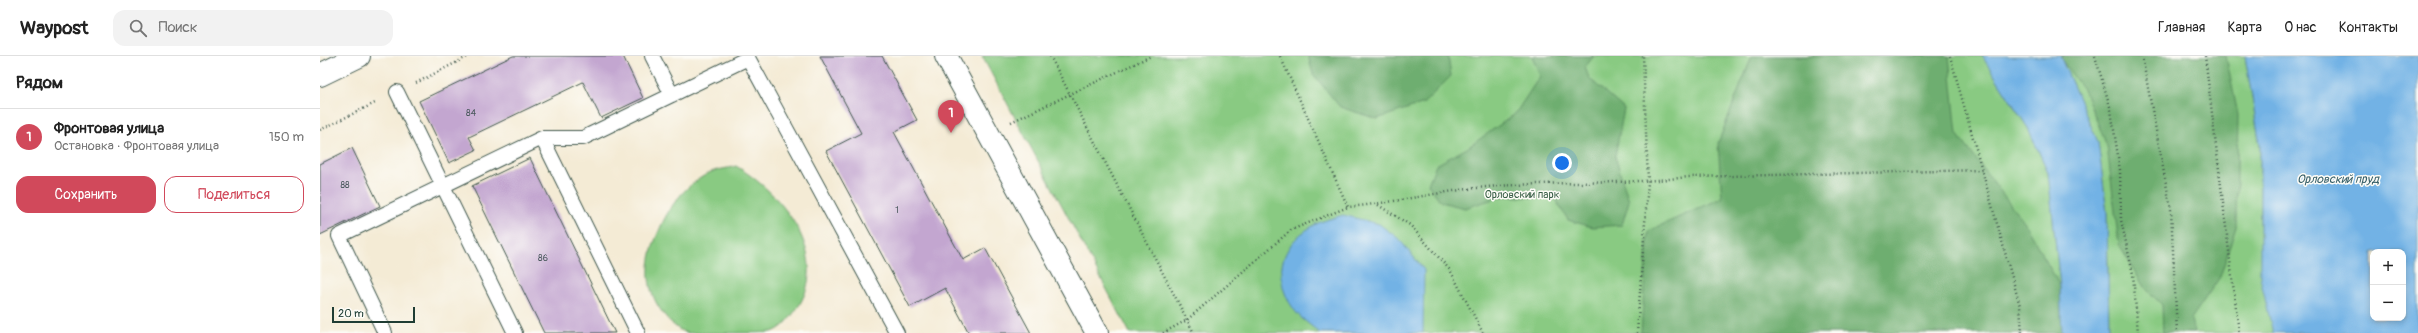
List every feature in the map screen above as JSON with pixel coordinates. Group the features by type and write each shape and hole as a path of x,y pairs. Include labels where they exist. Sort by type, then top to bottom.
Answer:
{"main road":[{"path":"320,75 359,56"},
{"path":"946,56 1097,333"}],"lane":[{"path":"652,56 672,95"},
{"path":"386,333 339,236 442,184 542,138 583,138 748,57 897,333"},
{"path":"397,92 515,333"},
{"path":"542,138 638,333"}],"path":[{"path":"1050,56 1194,333"},
{"path":"988,133 1151,56"},
{"path":"1280,56 1348,207"},
{"path":"1637,333 1648,182 1643,56"},
{"path":"1950,56 2020,306 2022,333"},
{"path":"2095,56 2111,110 2120,170 2121,220 2133,274 2138,333"},
{"path":"2142,56 2171,210 2177,333"},
{"path":"2205,56 2238,333"},
{"path":"1163,333 1187,320 1291,230 1348,207 1486,187 1648,182 1688,176 1982,170"},
{"path":"1377,204 1410,225 1450,270 1483,333"}],"green space":[{"name":"Орловский парк","path":"982,56 1982,56 2028,128 2048,172 2060,286 2062,333 1130,333"},
{"path":"1308,56 1448,56 1451,76 1424,103 1377,119 1340,107 1313,74"},
{"path":"1532,56 1594,56 1585,67 1589,78 1624,109 1615,156 1629,201 1622,225 1592,227 1568,220 1555,199 1503,196 1465,208 1441,202 1428,184 1436,165 1467,148 1515,114 1540,76"},
{"path":"1752,56 1949,56 1957,134 2024,222 2060,286 2062,333 1641,333 1648,231 1722,198 1718,143"},
{"path":"2060,56 2245,56 2260,145 2260,223 2273,333 2109,333 2107,213 2098,142"},
{"path":"2061,56 2226,56 2238,115 2236,227 2220,277 2191,319 2194,333 2163,333 2162,305 2144,287 2119,245 2107,146 2085,92 2063,62"},
{"path":"736,166 770,192 785,209 798,228 806,248 809,269 806,290 796,310 788,320 783,326 772,332 688,333 676,327 668,319 659,307 650,287 649,266 654,244 666,215 677,199 691,185 710,172"}],"water":[{"path":"1982,56 2060,56 2098,142 2107,213 2109,333 2062,333 2060,286 2048,172 2028,128"},
{"name":"Орловский пруд","path":"2245,56 2418,56 2418,333 2273,333 2260,277 2260,145"},
{"path":"1343,215 1379,224 1399,239 1424,270 1423,333 1320,333 1302,318 1293,308 1286,297 1281,274 1282,263 1286,253 1300,234 1322,221"}],"building":[{"path":"513,56 623,56 643,98 601,118 583,82 469,137 476,150 449,163 419,101"},
{"path":"820,56 882,56 917,120 894,132 963,260 985,248 1031,333 969,333 945,288 910,307 826,151 861,133"},
{"path":"352,148 380,206 320,235 320,164"},
{"path":"530,158 615,333 544,333 472,186"}],"place":[{"name":"Фронтовая улица","path":"951,133"}]}
